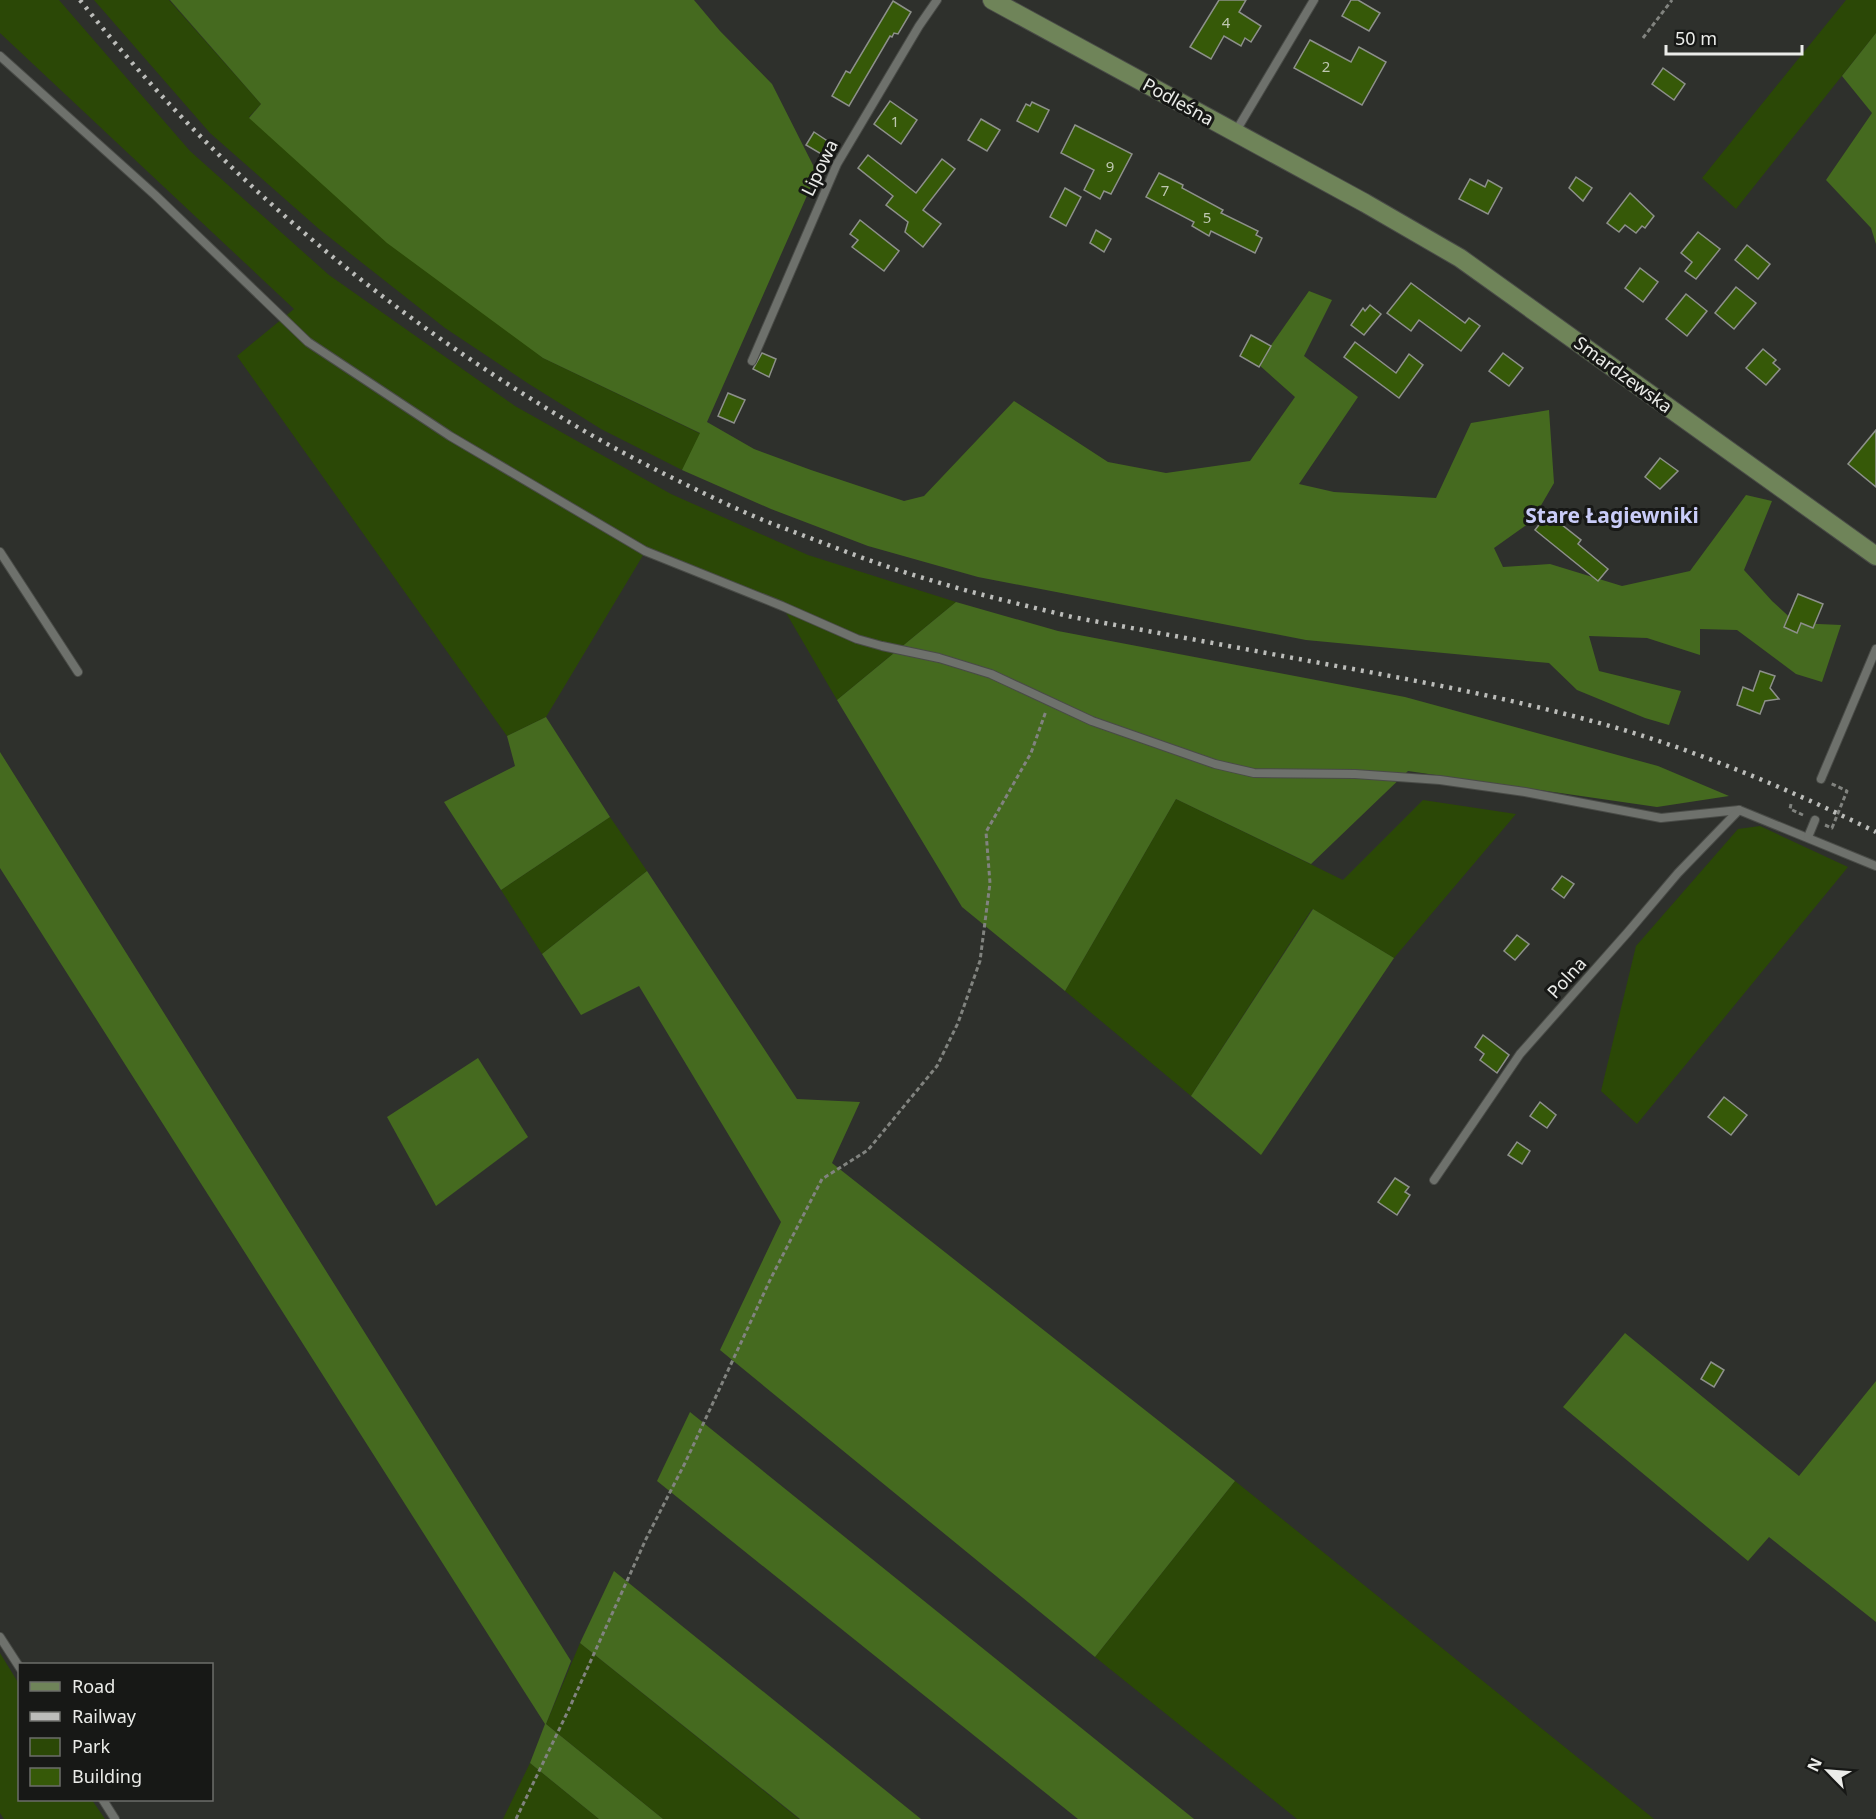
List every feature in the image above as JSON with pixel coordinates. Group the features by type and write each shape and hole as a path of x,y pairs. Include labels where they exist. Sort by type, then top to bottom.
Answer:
{"street":[{"name":"Podleśna","path":"992,0 1365,203"},
{"name":"Smardzewska","path":"1365,203 1460,258 1876,556"}],"lane":[{"name":"Lipowa","path":"752,361 837,165 919,26 937,0"},
{"path":"1235,133 1314,0"},
{"path":"0,56 155,195 308,342 450,436 645,552 782,606 857,639 939,658 991,674 1092,721 1174,752 1215,764 1254,773 1355,774 1440,780 1526,792 1661,818 1739,810 1876,866"},
{"path":"0,552 78,672"},
{"path":"1821,779 1876,649"},
{"name":"Polna","path":"1434,1180 1520,1054 1678,873 1739,810"},
{"path":"1808,837 1815,820"},
{"path":"0,1637 18,1665"},
{"path":"104,1801 115,1819"}],"path":[{"path":"1643,38 1672,0"},
{"path":"516,1819 568,1712 646,1539 685,1463 771,1278 822,1179 868,1150 937,1066 958,1023 980,961 990,883 986,832 1031,753 1050,701"},
{"path":"1791,804 1790,809 1832,828 1847,791 1821,779"}],"green space":[{"path":"0,0 59,0 190,151 329,275 515,406 671,494 808,555 956,602 837,700 782,606 645,552 546,717 507,736 237,356 294,309 0,33"},
{"path":"94,0 169,0 261,104 249,117 543,358 701,434 682,470 601,429 529,384 445,328 319,229 210,133"},
{"path":"170,0 694,0 720,31 772,84 817,173 707,422 754,449 904,501 924,496 1014,401 1108,462 1166,473 1250,461 1295,397 1258,364 1309,291 1332,300 1304,356 1358,397 1299,484 1334,492 1436,498 1471,423 1549,410 1554,483 1532,521 1494,548 1503,567 1550,564 1622,586 1690,571 1746,495 1772,501 1744,570 1796,623 1841,625 1822,682 1796,674 1737,630 1700,629 1700,655 1647,638 1589,636 1599,671 1681,691 1669,725 1645,718 1577,690 1549,663 1306,640 978,577 868,546 771,509 682,470 700,433 543,358 387,243 249,118 261,104"},
{"path":"1846,0 1876,0 1876,33 1736,209 1702,178"},
{"path":"1876,33 1876,244 1871,228 1826,180 1872,113 1842,76"},
{"path":"956,602 1058,631 1405,697 1658,766 1729,796 1657,807 1408,771 1311,864 1176,799 1065,991 962,907 837,700"},
{"path":"546,717 610,817 501,890 444,802 515,766 507,736"},
{"path":"0,752 571,1661 546,1724 663,1819 599,1819 530,1763 545,1724 0,868"},
{"path":"1176,799 1343,880 1423,800 1516,814 1394,958 1312,909 1191,1096 1065,991"},
{"path":"610,817 647,871 542,954 501,890"},
{"path":"1760,826 1848,867 1637,1124 1601,1091 1636,946 1738,829"},
{"path":"647,871 797,1099 860,1102 832,1163 1235,1481 1095,1657 720,1350 781,1222 639,986 581,1015 542,954"},
{"path":"1313,909 1394,958 1261,1155 1191,1096"},
{"path":"478,1058 528,1137 436,1206 387,1117"},
{"path":"1625,1333 1799,1476 1876,1381 1876,1622 1769,1537 1748,1561 1563,1407"},
{"path":"690,1412 1194,1819 1078,1819 657,1481"},
{"path":"1235,1481 1654,1819 1297,1819 1095,1657"},
{"path":"614,1571 921,1819 800,1819 580,1643"},
{"path":"580,1643 799,1819 663,1819 546,1724"},
{"path":"0,1653 18,1682 18,1801 93,1801 105,1819 4,1819 0,1813"},
{"path":"530,1763 599,1819 503,1819"}],"building":[{"path":"1219,0 1246,0 1239,12 1261,26 1251,42 1245,38 1241,46 1224,36 1211,59 1190,47"},
{"path":"1351,0 1358,0 1380,13 1369,31 1342,16"},
{"path":"893,1 911,12 898,34 894,33 892,37 890,36 849,106 832,96 846,71 850,73"},
{"path":"1310,40 1351,62 1359,47 1386,62 1362,105 1294,68"},
{"path":"1663,68 1685,84 1674,100 1652,84"},
{"path":"890,101 917,120 901,144 874,124"},
{"path":"1032,102 1049,110 1038,132 1017,121 1026,104 1030,106"},
{"path":"981,119 1000,130 987,151 968,140"},
{"path":"1075,125 1132,154 1111,194 1104,191 1100,199 1084,190 1094,170 1061,153"},
{"path":"814,132 835,146 828,158 806,145"},
{"path":"868,155 916,193 942,159 955,169 923,210 941,224 923,247 905,232 908,222 886,205 893,196 858,168"},
{"path":"1159,173 1223,210 1221,213 1258,231 1256,235 1262,238 1255,253 1211,231 1209,236 1192,226 1194,222 1146,197"},
{"path":"1576,177 1592,188 1583,201 1569,188"},
{"path":"1470,179 1485,187 1488,180 1502,188 1488,214 1459,199"},
{"path":"1065,188 1081,197 1066,226 1050,217"},
{"path":"1630,193 1654,216 1645,228 1642,226 1636,233 1625,225 1619,232 1607,223"},
{"path":"860,220 899,251 884,271 852,247 858,240 850,234"},
{"path":"1096,230 1111,239 1104,252 1090,243"},
{"path":"1698,232 1720,249 1696,279 1685,271 1692,262 1681,253"},
{"path":"1747,245 1770,264 1758,279 1735,260"},
{"path":"1640,268 1658,282 1643,302 1625,288"},
{"path":"1411,283 1465,323 1469,318 1480,326 1461,351 1419,320 1411,331 1387,313"},
{"path":"1736,287 1756,303 1734,329 1715,313"},
{"path":"1686,294 1707,311 1687,336 1666,319"},
{"path":"1370,305 1381,314 1364,335 1351,325 1363,308 1365,311"},
{"path":"1251,335 1271,346 1259,367 1240,356"},
{"path":"1355,342 1396,373 1409,354 1423,365 1399,398 1344,357"},
{"path":"1763,349 1776,360 1773,363 1780,369 1766,385 1746,368"},
{"path":"762,353 776,359 769,377 753,369"},
{"path":"1503,353 1523,368 1509,386 1489,371"},
{"path":"728,393 745,400 734,423 718,416"},
{"path":"1876,430 1876,487 1848,464"},
{"path":"1660,458 1678,471 1660,489 1645,477"},
{"path":"1545,517 1554,524 1557,521 1581,540 1578,544 1608,569 1598,581 1535,530"},
{"path":"1798,594 1823,604 1813,628 1801,623 1797,633 1784,627"},
{"path":"1760,671 1775,676 1770,688 1779,699 1765,701 1760,714 1737,705 1743,687 1753,691"},
{"path":"1562,876 1574,884 1564,898 1552,889"},
{"path":"1517,935 1529,944 1515,960 1504,951"},
{"path":"1483,1035 1509,1055 1497,1073 1480,1060 1484,1054 1475,1047"},
{"path":"1724,1097 1747,1115 1731,1135 1708,1117"},
{"path":"1540,1102 1556,1115 1547,1128 1530,1116"},
{"path":"1517,1142 1530,1151 1522,1164 1508,1155"},
{"path":"1395,1178 1409,1187 1405,1192 1410,1195 1397,1215 1378,1202"},
{"path":"1711,1362 1724,1370 1714,1387 1701,1379"}],"railway":[{"path":"80,0 182,118 237,173 355,275 480,366 546,408 637,460 726,504 872,561 1000,599 1072,617 1479,694 1624,730 1688,751 1752,776 1876,832"}],"district":[{"name":"Stare Łagiewniki","path":"1612,516"}]}
